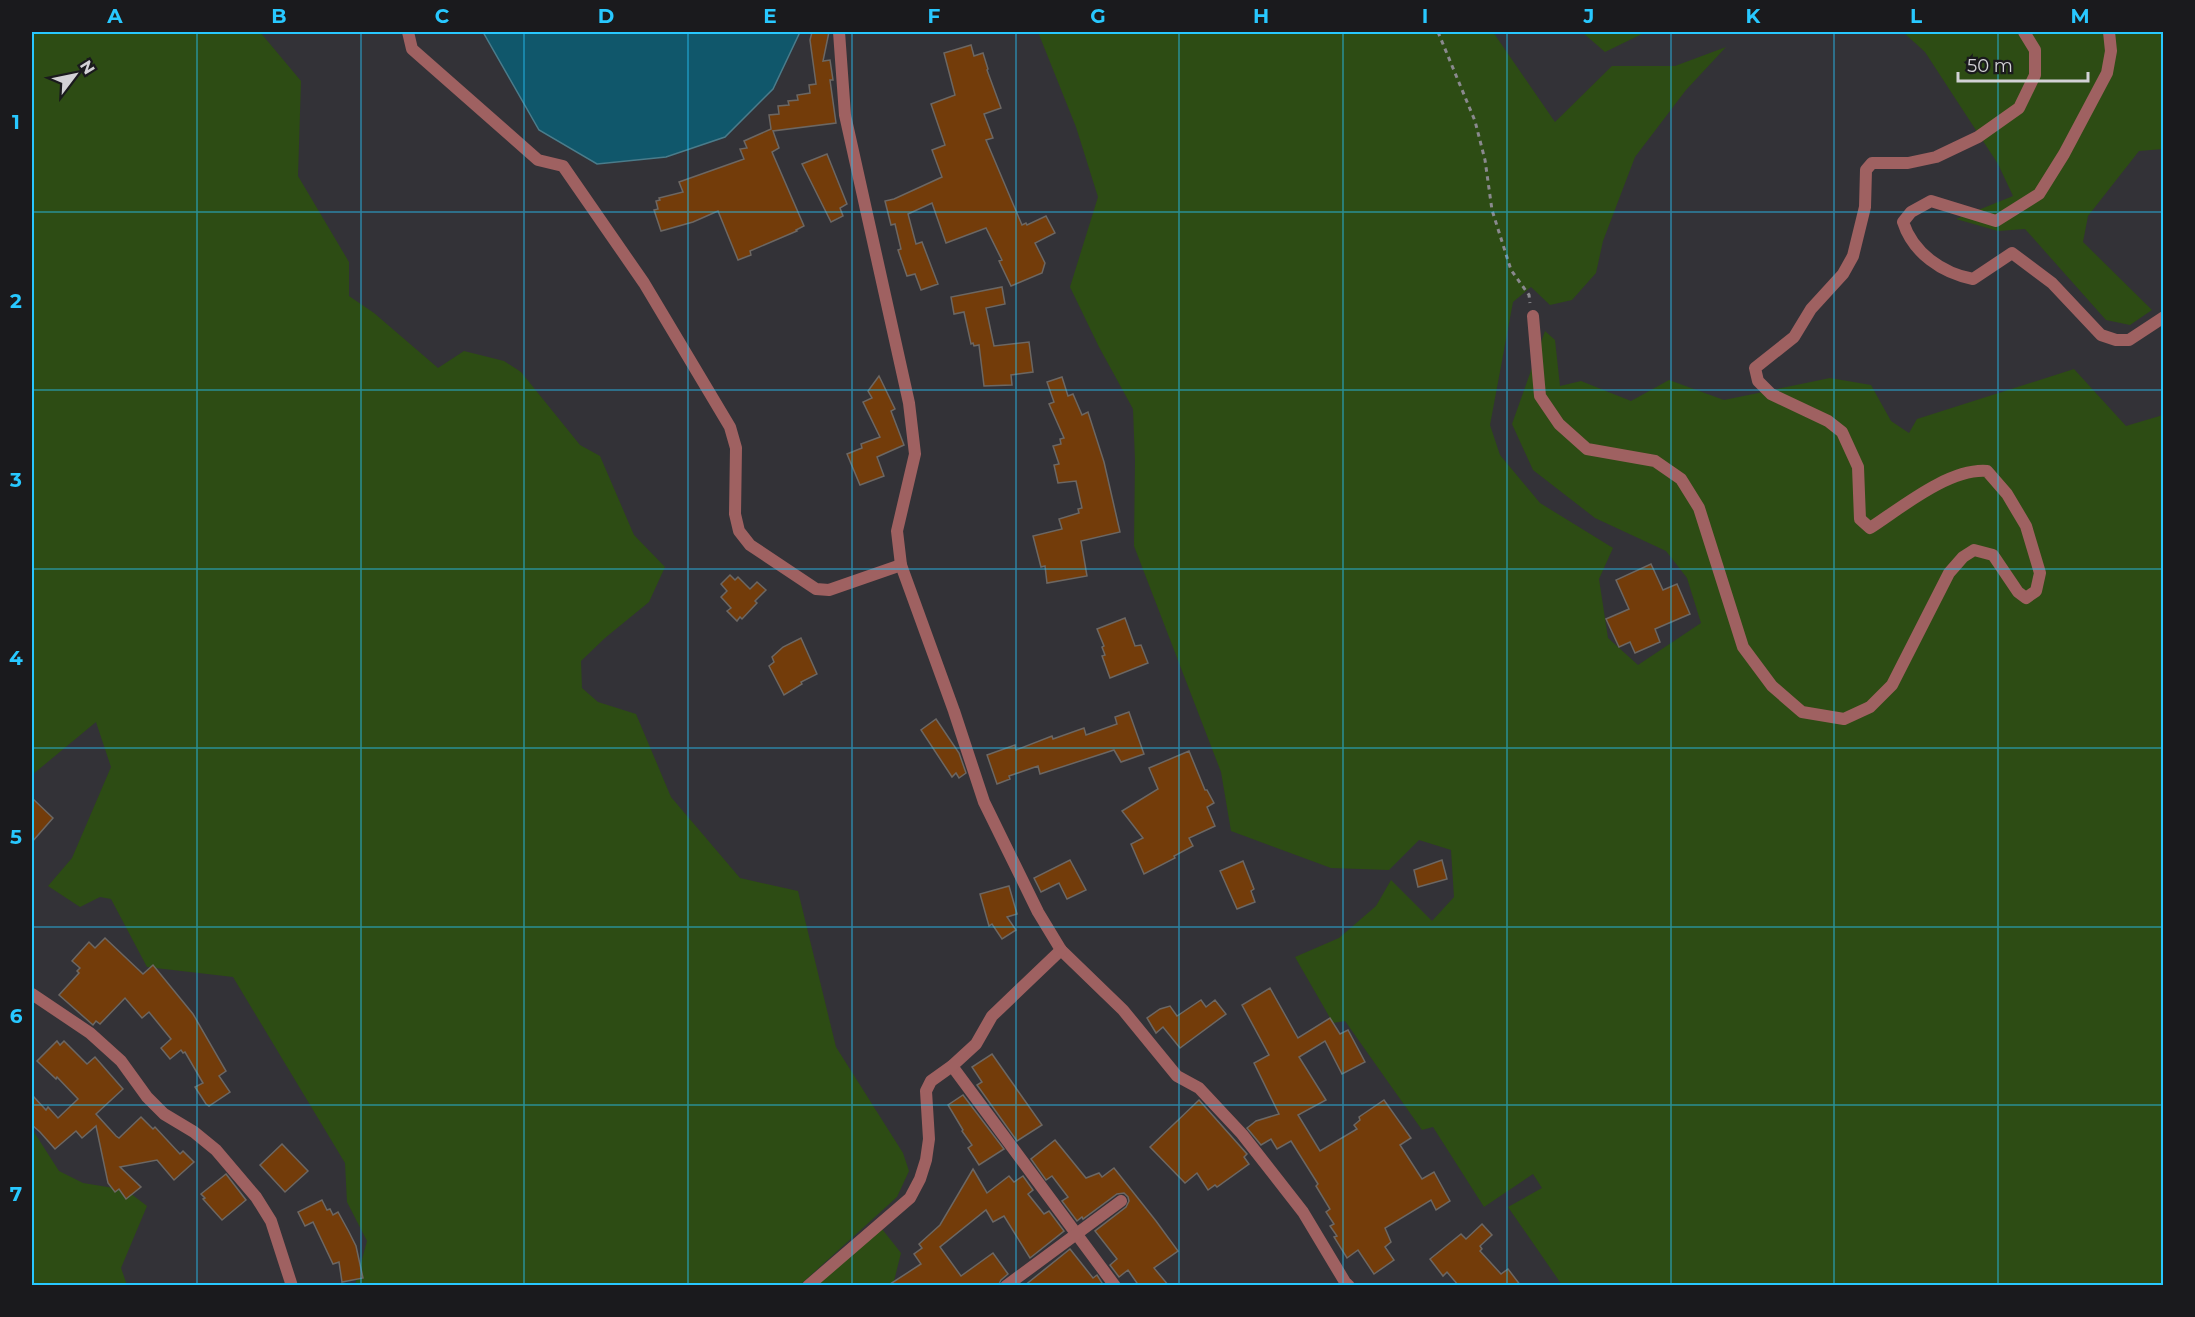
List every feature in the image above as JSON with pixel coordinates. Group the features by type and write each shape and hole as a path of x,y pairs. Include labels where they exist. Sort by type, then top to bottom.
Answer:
{"street":[{"path":"408,32 412,49 538,160 563,166 644,283 730,427 736,448 735,514 740,531 750,545 816,589 829,590 901,565"},
{"path":"839,32 845,115 913,429 915,454 897,531 901,565 984,802 1038,912 1062,950 1123,1010 1177,1076 1199,1088 1242,1134 1303,1212 1345,1284"},
{"path":"1533,316 1540,396 1559,424 1587,449 1654,461 1681,479 1699,508 1743,647 1772,686 1802,712 1844,719 1870,707 1892,685 1948,573 1963,557 1974,550 1993,555 2018,592 2026,598 2036,591 2040,573 2026,526 2007,494 1987,471 1976,470 1947,479 1870,528 1860,519 1858,467 1842,432 1828,422 1771,394 1758,381 1755,368 1794,337 1811,309 1843,274 1853,256 1865,207 1866,170 1872,164 1908,163 1936,157 1978,137 2019,108 2035,75 2035,50 2024,32"},
{"path":"2109,32 2111,51 2107,73 2064,154 2039,194 1996,221 1931,201 1911,212 1903,222 1908,238 1926,257 1955,275 1973,279 2012,253 2052,283 2101,335 2116,340 2128,340 2163,317"},
{"path":"808,1286 910,1198 927,1160 929,1139 926,1091 931,1081 976,1044 992,1016 1062,950"},
{"path":"32,994 90,1034 120,1061 147,1097 164,1114 194,1131 216,1150 256,1197 271,1221 292,1286"},
{"path":"952,1066 1115,1286"},
{"path":"1006,1286 1121,1201"}],"path":[{"path":"1438,32 1475,121 1485,160 1492,210 1511,270 1529,295 1533,316"}],"green space":[{"path":"32,32 260,32 301,81 298,176 349,262 349,296 374,313 438,368 464,351 504,361 521,372 580,445 600,456 634,535 665,567 649,602 581,661 582,688 598,702 636,714 671,797 740,878 798,891 836,1047 903,1153 909,1171 897,1197 800,1285 355,1285 367,1241 347,1202 345,1163 233,977 147,967 111,899 100,897 80,907 48,886 72,858 111,767 96,722 32,775"},
{"path":"1038,32 1493,32 1555,122 1612,66 1675,66 1726,47 1686,90 1635,157 1603,241 1596,273 1572,300 1550,305 1531,287 1513,302 1490,425 1500,455 1540,503 1613,548 1599,579 1608,638 1638,665 1701,623 1687,578 1666,551 1595,518 1533,470 1512,424 1545,331 1555,340 1560,386 1581,381 1631,401 1669,380 1724,400 1830,378 1871,385 1891,421 1909,433 1917,419 2074,369 2126,426 2163,415 2163,1285 1562,1285 1508,1207 1542,1188 1533,1174 1484,1207 1433,1127 1422,1130 1345,1021 1333,1023 1295,957 1339,938 1376,906 1391,880 1432,921 1454,897 1451,850 1419,840 1389,870 1331,868 1231,831 1221,772 1134,546 1133,409 1070,287 1098,197 1076,127"},
{"path":"1582,32 1646,32 1605,52"},
{"path":"1903,32 2163,32 2163,149 2139,151 2088,216 2083,242 2152,310 2130,325 2106,320 2025,229 1998,231 1956,219 2013,196 1998,164 1925,52"},
{"path":"32,1129 59,1171 83,1183 126,1190 147,1206 121,1268 127,1285 32,1285"},
{"path":"882,1229 901,1253 893,1285 814,1286"}],"water":[{"path":"483,32 800,32 773,89 725,137 666,157 597,164 539,130"}],"building":[{"path":"812,32 829,32 823,61 830,60 833,80 830,80 836,123 773,131 779,148 772,152 804,226 750,251 751,255 738,260 718,211 693,222 661,231 654,210 658,209 656,201 660,200 659,198 683,192 679,182 744,159 740,149 747,148 744,141 771,129 769,115 779,114 778,106 789,105 788,101 798,100 797,95 810,93 809,85 816,84 810,40"},
{"path":"971,45 974,56 983,53 1001,108 984,114 993,138 986,140 1022,225 1046,216 1055,233 1035,243 1045,263 1042,273 1011,286 999,261 1002,260 986,228 946,243 932,203 908,214 916,244 922,242 938,284 921,290 915,274 907,276 898,250 901,249 895,224 891,225 885,201 942,177 932,150 945,145 931,104 955,95 944,53"},
{"path":"827,154 847,204 840,208 843,216 831,222 802,164"},
{"path":"1002,287 1005,304 986,308 994,346 1029,342 1033,372 1011,375 1012,385 984,386 979,345 971,344 964,312 954,314 951,297"},
{"path":"879,376 895,409 891,411 904,445 877,457 884,476 860,485 847,454 862,448 861,444 880,437 863,402 872,398 868,391"},
{"path":"1062,377 1068,396 1073,394 1082,415 1088,412 1104,462 1120,532 1081,541 1087,576 1047,583 1045,566 1041,567 1033,536 1062,529 1059,519 1079,513 1078,509 1082,508 1076,481 1058,483 1054,465 1059,464 1053,446 1061,444 1060,439 1064,438 1049,404 1054,402 1047,382"},
{"path":"1651,564 1663,590 1677,584 1690,614 1655,629 1660,642 1635,653 1630,642 1619,647 1606,619 1629,609 1616,580"},
{"path":"730,575 735,580 738,577 750,589 757,582 766,590 755,601 757,603 742,619 740,617 737,621 727,611 731,608 721,597 727,591 721,584"},
{"path":"1125,618 1135,646 1141,645 1148,663 1110,678 1102,656 1105,655 1102,647 1104,646 1097,629"},
{"path":"801,638 817,674 801,682 802,684 784,695 769,666 774,662 772,657 783,647"},
{"path":"1129,712 1144,754 1121,762 1114,750 1040,774 1038,766 1009,776 1010,779 997,784 987,755 1015,745 1016,750 1052,736 1053,739 1084,728 1086,735 1117,724 1115,717"},
{"path":"936,719 959,753 966,773 959,778 956,773 952,777 921,730"},
{"path":"1189,751 1205,790 1214,803 1207,807 1215,826 1189,838 1193,846 1144,874 1131,844 1143,838 1122,811 1158,789 1149,768"},
{"path":"32,798 53,818 32,842"},
{"path":"1070,860 1086,890 1067,899 1059,883 1041,892 1034,878"},
{"path":"1442,860 1447,879 1418,887 1414,870"},
{"path":"1243,861 1254,889 1251,891 1255,902 1237,909 1220,871"},
{"path":"1009,886 1017,914 1007,917 1016,930 1002,939 992,924 989,926 980,894"},
{"path":"105,938 143,974 153,965 193,1014 226,1071 219,1076 230,1092 209,1106 206,1104 195,1087 203,1083 185,1052 181,1050 170,1059 161,1048 171,1039 149,1012 142,1018 125,998 100,1024 96,1021 93,1025 59,995 79,973 77,971 80,968 72,961 89,942 95,948"},
{"path":"1270,988 1298,1038 1330,1018 1340,1034 1348,1030 1365,1062 1342,1074 1325,1041 1299,1057 1326,1100 1298,1115 1320,1151 1357,1129 1354,1125 1360,1120 1359,1117 1384,1100 1411,1138 1400,1145 1422,1179 1434,1172 1450,1201 1436,1210 1431,1200 1385,1228 1391,1242 1385,1247 1394,1260 1374,1274 1358,1250 1347,1258 1330,1226 1334,1224 1326,1212 1330,1209 1316,1186 1318,1184 1291,1141 1277,1149 1271,1139 1261,1145 1247,1128 1256,1121 1279,1114 1254,1063 1269,1055 1242,1005"},
{"path":"1201,1000 1206,1007 1215,1000 1226,1014 1180,1048 1163,1027 1156,1033 1147,1018 1160,1009 1170,1006 1177,1016"},
{"path":"57,1041 60,1045 64,1041 87,1064 95,1057 123,1089 96,1114 116,1136 119,1138 141,1117 153,1129 155,1127 180,1154 183,1151 194,1162 174,1180 157,1160 120,1167 141,1187 126,1199 119,1189 115,1192 108,1183 96,1126 82,1138 76,1131 55,1149 32,1125 32,1095 46,1110 48,1107 58,1118 78,1099 57,1077 56,1079 37,1061"},
{"path":"992,1054 1042,1125 1017,1141 977,1085 982,1082 972,1067"},
{"path":"963,1095 1004,1149 979,1165 968,1148 972,1145 948,1105"},
{"path":"1199,1100 1247,1154 1244,1157 1249,1164 1217,1187 1215,1185 1208,1190 1197,1173 1185,1183 1150,1147"},
{"path":"1055,1140 1086,1178 1099,1173 1102,1177 1114,1168 1156,1221 1178,1251 1154,1268 1169,1286 1139,1286 1128,1270 1119,1277 1110,1265 1117,1259 1095,1231 1126,1207 1128,1197 1124,1193 1117,1194 1077,1221 1062,1201 1068,1197 1052,1176 1046,1180 1031,1159"},
{"path":"282,1144 308,1171 285,1192 260,1165"},
{"path":"973,1169 987,1193 1009,1176 1014,1182 1023,1176 1033,1190 1028,1194 1044,1214 1049,1211 1064,1231 1030,1258 1004,1216 993,1222 986,1210 940,1247 961,1276 993,1253 1008,1274 998,1286 887,1286 921,1264 914,1254 922,1248 919,1244 940,1225"},
{"path":"226,1174 246,1200 222,1220 201,1194"},
{"path":"322,1200 327,1210 330,1209 333,1215 338,1212 349,1232 356,1246 363,1278 342,1282 339,1262 333,1264 313,1222 305,1226 298,1212"},
{"path":"1482,1224 1492,1235 1480,1246 1482,1249 1480,1251 1501,1274 1508,1269 1521,1286 1459,1286 1447,1272 1443,1276 1430,1259 1461,1234 1466,1239"},
{"path":"1070,1249 1093,1278 1097,1275 1104,1286 1024,1286"}]}
